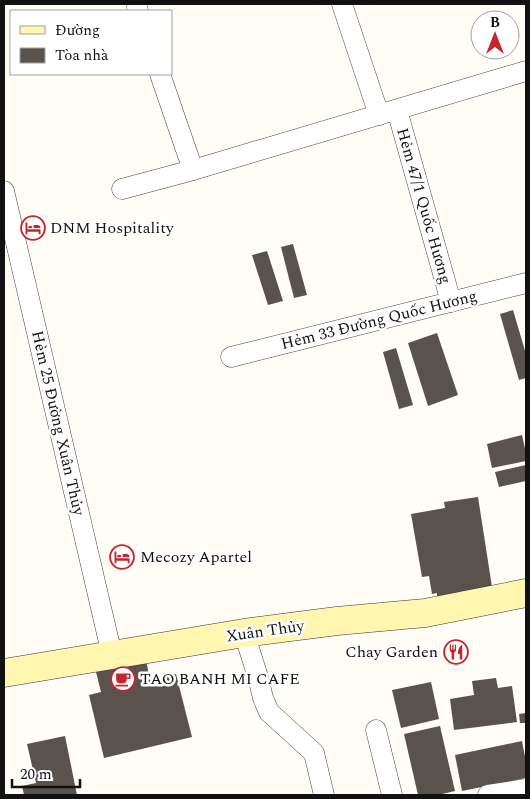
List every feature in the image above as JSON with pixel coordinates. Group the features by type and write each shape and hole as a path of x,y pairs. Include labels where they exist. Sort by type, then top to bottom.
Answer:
{"street":[{"name":"Hẻm 47/1 Quốc Hương","path":"342,4 388,112 451,302"},
{"path":"122,189 193,170 526,71"},
{"path":"160,75 193,170"},
{"name":"Hẻm 25 Đường Xuân Thủy","path":"4,191 112,654"},
{"name":"Hẻm 33 Đường Quốc Hương","path":"231,357 526,283"},
{"name":"Xuân Thủy","path":"4,673 244,633 337,621 425,613 526,593"},
{"path":"244,633 269,712 314,753 324,795"},
{"path":"376,730 392,795"},
{"path":"488,795 526,789"}],"building":[{"path":"293,244 307,295 294,298 281,247"},
{"path":"267,251 283,301 268,305 252,255"},
{"path":"513,310 526,354 526,378 519,380 500,314"},
{"path":"437,333 458,395 428,406 408,343"},
{"path":"396,348 413,405 399,409 383,352"},
{"path":"522,435 526,461 492,468 487,444"},
{"path":"526,465 526,481 499,487 495,472"},
{"path":"478,497 492,587 437,599 437,593 432,594 429,576 422,577 411,514 445,508 444,502"},
{"path":"146,660 150,680 176,674 192,737 104,758 89,695 101,692 96,672"},
{"path":"496,678 498,688 512,686 517,722 454,730 450,699 474,695 472,681"},
{"path":"431,682 439,719 401,728 392,690"},
{"path":"526,713 526,723 520,723 519,714"},
{"path":"440,726 455,791 438,795 418,795 404,734"},
{"path":"65,736 77,795 24,795 22,786 36,783 27,744"},
{"path":"522,741 526,762 526,778 462,791 455,755"}],"place":[{"name":"DNM Hospitality","path":"33,228"},
{"name":"Mecozy Apartel","path":"122,557"},
{"name":"Chay Garden","path":"456,652"},
{"name":"TAO BANH MI CAFE","path":"123,679"}]}
